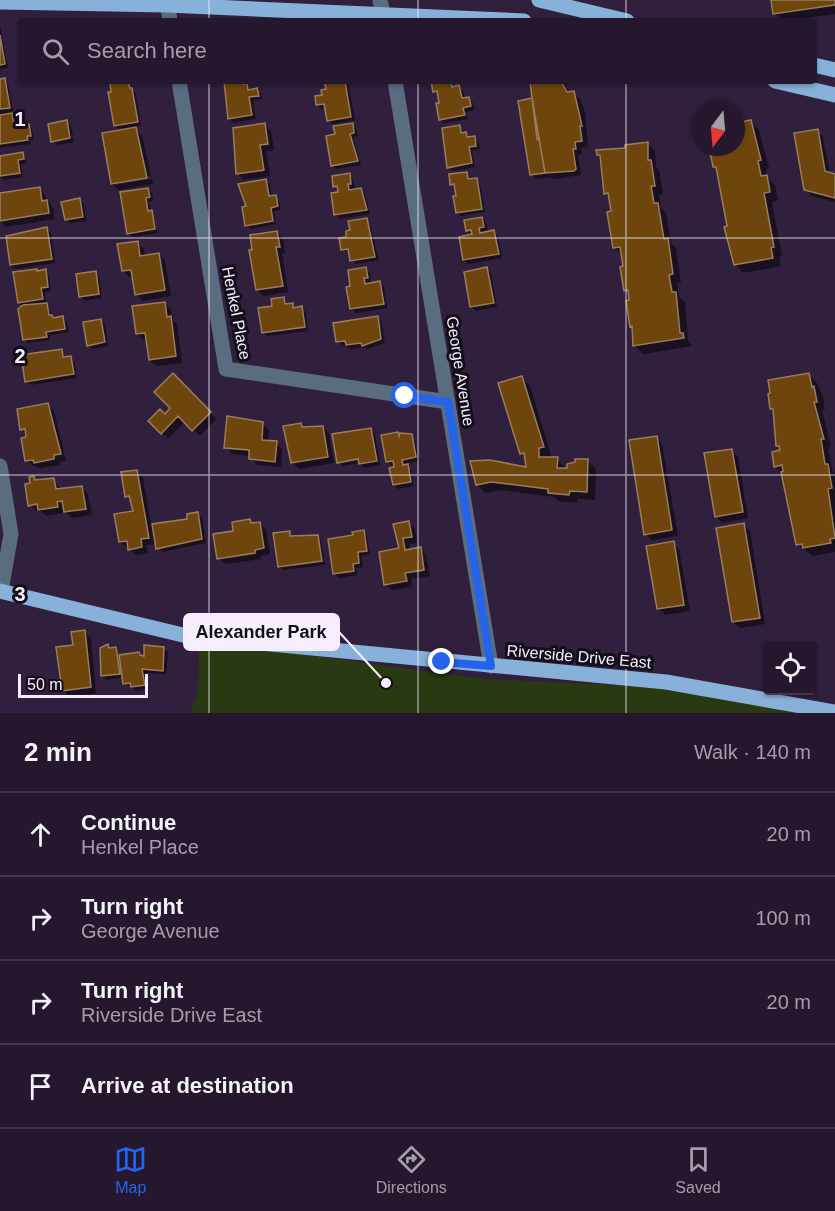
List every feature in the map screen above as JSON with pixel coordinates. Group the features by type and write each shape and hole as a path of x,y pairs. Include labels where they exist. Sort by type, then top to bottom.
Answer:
{"main road":[{"path":"539,0 614,18"},
{"path":"0,2 167,3 477,18"},
{"path":"817,66 835,70"},
{"path":"788,84 835,95"},
{"name":"Riverside Drive East","path":"0,590 187,636 666,682 835,712"}],"street":[{"path":"167,3 170,18"},
{"name":"Henkel Place","path":"179,84 226,369 448,402"},
{"name":"George Avenue","path":"395,84 491,666"},
{"path":"0,466 11,534 0,590"}],"green space":[{"path":"199,646 300,654 483,679 663,687 798,713 190,713 198,693"}],"building":[{"path":"771,0 835,0 835,5 773,14"},
{"path":"0,35 5,64 0,65"},
{"path":"5,78 10,108 0,109 0,79"},
{"path":"110,84 129,84 132,88 138,122 114,126 108,92 111,92"},
{"path":"224,84 247,84 248,90 257,88 259,96 249,97 252,115 228,119"},
{"path":"325,84 346,84 351,117 327,121 324,104 316,105 315,96 322,95 321,90 326,89"},
{"path":"431,84 451,84 452,87 459,85 462,98 469,97 471,106 463,108 465,115 439,120 436,103 439,103 437,91 433,92"},
{"path":"530,84 563,84 567,92 574,91 582,126 580,126 582,141 575,142 576,149 573,149 576,169 545,173 539,138 537,139"},
{"path":"532,98 545,173 530,175 518,101"},
{"path":"12,113 14,126 29,124 31,136 27,136 28,140 0,144 0,115"},
{"path":"67,120 70,138 51,142 48,124"},
{"path":"751,120 761,160 758,161 761,176 767,175 770,192 764,193 774,247 771,248 773,258 734,265 724,227 727,226 716,167 713,167 711,156 745,156 745,121"},
{"path":"265,123 268,144 260,145 264,170 236,174 233,128"},
{"path":"353,123 354,133 350,134 358,161 331,166 326,136 335,134 333,126"},
{"path":"460,125 461,133 466,132 467,137 475,136 476,146 469,147 472,163 447,168 442,128"},
{"path":"136,127 147,178 111,184 102,133"},
{"path":"818,129 825,171 835,174 835,198 804,190 794,133"},
{"path":"648,142 648,160 651,160 655,186 651,186 654,203 658,203 664,239 668,238 673,274 669,275 672,292 676,292 680,333 683,333 684,338 633,346 632,326 630,327 626,301 629,300 628,290 624,291 620,267 623,266 620,247 613,248 607,212 611,211 608,193 604,194 600,155 597,155 596,150 625,148 625,145"},
{"path":"23,152 24,159 18,160 20,173 0,176 0,156"},
{"path":"467,172 468,179 477,178 482,209 456,213 453,196 456,196 454,184 450,185 449,174"},
{"path":"350,173 349,190 361,188 367,210 334,215 331,193 338,192 337,186 333,187 332,176"},
{"path":"266,179 269,196 276,195 278,206 271,208 273,221 245,226 242,207 246,206 238,184"},
{"path":"40,187 42,201 47,200 49,213 0,221 0,193"},
{"path":"148,188 150,197 146,198 148,211 152,210 155,229 127,234 120,192"},
{"path":"80,198 83,217 65,220 61,202"},
{"path":"482,217 484,227 479,228 480,233 494,230 499,254 463,260 459,237 472,234 471,230 466,231 464,220"},
{"path":"367,218 375,257 350,261 348,249 341,250 339,238 346,237 346,231 350,230 348,221"},
{"path":"47,227 52,259 10,265 6,236"},
{"path":"277,231 280,247 276,247 283,286 256,290 249,250 252,250 250,235"},
{"path":"138,241 140,256 159,253 165,290 135,295 131,270 122,271 117,244"},
{"path":"366,267 368,278 364,278 365,284 380,281 384,304 350,309 346,287 350,286 348,270"},
{"path":"487,267 494,303 470,307 464,272"},
{"path":"37,269 37,271 46,269 48,287 41,288 43,299 18,303 13,272"},
{"path":"96,271 99,294 79,297 76,274"},
{"path":"284,297 285,304 293,303 293,308 302,306 305,327 262,333 258,308 272,306 271,299"},
{"path":"165,302 167,317 171,316 176,356 149,360 145,333 136,334 132,306"},
{"path":"47,303 49,315 53,318 63,316 65,329 46,332 47,337 23,340 18,309 23,305"},
{"path":"378,316 381,339 362,346 361,343 346,345 345,341 336,342 333,323"},
{"path":"101,319 105,342 87,346 83,322"},
{"path":"62,349 63,357 71,356 74,374 25,382 21,355"},
{"path":"173,373 211,412 192,431 178,416 161,434 148,421 160,409 165,414 170,408 154,392"},
{"path":"809,373 812,387 814,386 817,402 814,402 824,439 821,439 825,464 828,464 832,488 828,489 835,538 830,539 831,543 803,548 802,544 796,545 781,472 783,471 782,465 774,467 772,452 780,450 779,446 776,446 768,380"},
{"path":"522,376 544,447 539,448 539,457 558,457 557,468 567,468 567,464 575,462 575,459 588,459 587,492 570,491 569,495 548,493 548,489 491,482 476,485 470,461 490,460 526,467 524,453 520,454 498,383"},
{"path":"48,403 61,454 54,455 54,459 34,463 33,460 25,461 21,438 26,437 25,429 20,430 17,409"},
{"path":"227,416 263,422 262,440 277,441 275,462 249,459 249,450 224,448"},
{"path":"301,423 302,427 323,426 328,457 291,463 283,426"},
{"path":"371,428 377,461 359,464 358,459 337,463 332,434"},
{"path":"398,432 399,436 400,433 412,434 416,457 402,460 403,465 408,464 411,482 393,485 389,468 394,467 393,461 386,462 381,435"},
{"path":"657,436 672,530 644,535 629,440"},
{"path":"732,449 743,512 715,517 704,453"},
{"path":"137,470 149,538 141,539 142,547 128,550 127,541 119,542 114,514 133,511 129,496 125,497 121,472"},
{"path":"34,476 35,480 54,478 56,489 82,486 86,509 64,512 62,501 57,502 58,507 38,510 37,504 28,506 25,484 30,483 29,477"},
{"path":"198,512 202,539 156,549 152,524 187,519 187,514"},
{"path":"250,519 251,523 260,522 264,548 255,550 255,553 217,559 213,534 233,531 232,522"},
{"path":"409,521 412,537 403,538 405,550 421,547 424,570 405,573 407,581 384,585 379,552 399,548 393,524"},
{"path":"744,523 760,618 732,622 716,528"},
{"path":"364,530 367,551 358,552 359,563 353,564 354,571 333,574 328,539 353,535 352,532"},
{"path":"290,531 290,536 318,535 322,561 278,567 273,533"},
{"path":"674,541 684,605 657,609 646,546"},
{"path":"85,630 91,687 62,691 56,647 73,645 71,632"},
{"path":"108,644 109,648 116,647 120,674 101,676 100,648"},
{"path":"144,645 164,647 163,671 142,669 145,685 131,687 130,683 123,684 119,655 139,652 144,656"}],"place":[{"name":"Alexander Park","path":"386,683"}],"route":[{"path":"405,396 448,402 491,666 442,662"}]}
